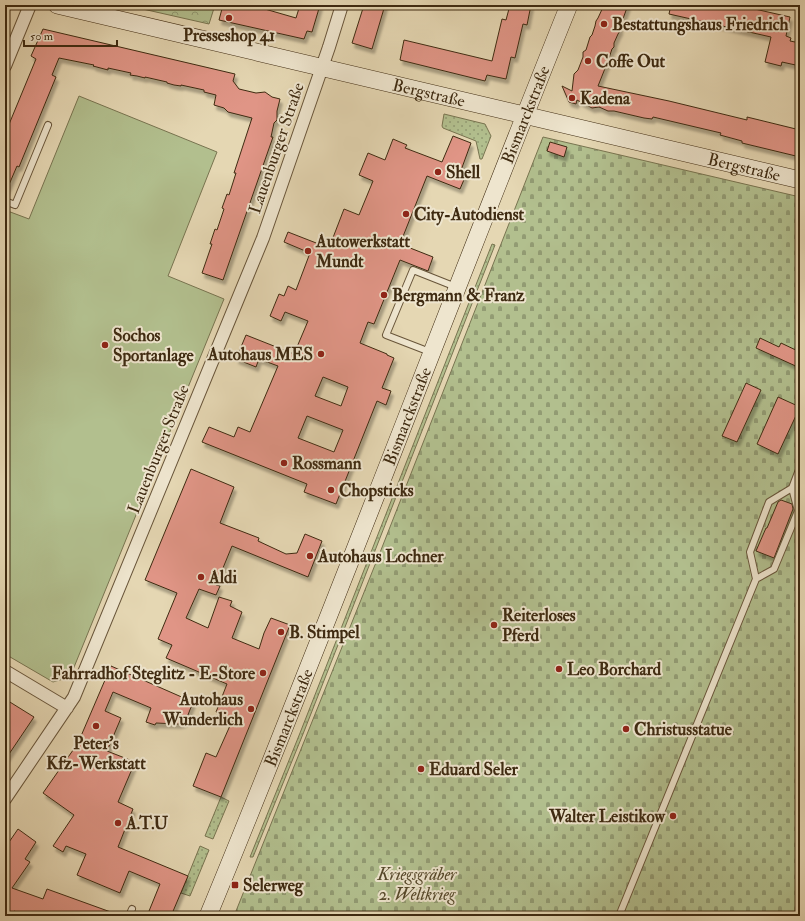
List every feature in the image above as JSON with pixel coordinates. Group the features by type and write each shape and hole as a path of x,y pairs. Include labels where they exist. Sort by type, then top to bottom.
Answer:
{"street":[{"path":"5,66 30,5"},
{"name":"Bergstraße","path":"58,5 800,180"},
{"name":"Lauenburger Straße","path":"5,800 67,708 77,690 264,238 342,5"},
{"name":"Bismarckstraße","path":"208,916 272,761 569,5"},
{"path":"5,671 67,708"}],"lane":[{"path":"5,201 15,205 48,125"},
{"path":"432,353 386,334 413,270 458,287"},
{"path":"756,579 774,569 798,511 792,488 800,468"},
{"path":"619,916 756,579 750,552 769,502 792,488"},
{"path":"129,916 132,909"}],"green space":[{"path":"125,5 215,5 209,24"},
{"name":"Sochos Sportanlage","path":"79,96 217,152 168,276 224,299 70,677 53,682 5,654 5,210 29,219"},
{"path":"444,114 485,124 491,136 482,159 480,159 476,141 443,128"},
{"name":"Kriegsgräber 2. Weltkrieg","path":"543,137 800,197 800,916 234,916 381,550"},
{"path":"492,244 495,245 303,734 253,857 250,857 300,733"},
{"path":"221,797 229,801 213,839 205,836"},
{"path":"200,846 209,850 190,896 181,893"}],"building":[{"path":"223,5 251,5 296,18 300,5 320,5 312,32 307,31 304,39 219,20"},
{"path":"364,5 385,5 372,49 352,43"},
{"path":"510,5 531,5 527,25 523,24 515,58 511,57 506,79 487,75 485,81 400,60 404,40 492,61 502,19 506,20"},
{"path":"604,5 628,5 620,31 598,86 747,120 747,117 800,130 800,157 742,143 742,141 720,135 721,133 653,117 652,119 644,118 608,111 599,107 592,108 577,100 576,104 569,102 562,86 572,91 574,74 578,70 583,57 583,52 586,50 596,21"},
{"path":"671,5 737,5 790,17 786,36 791,38 790,41 800,43 800,66 782,62 781,66 765,62 771,37 669,14"},
{"path":"43,29 235,74 233,81 239,89 256,93 265,92 272,97 280,99 277,111 277,120 274,123 271,137 273,137 223,280 202,273 212,244 210,244 215,229 217,230 224,209 222,208 227,194 229,195 236,173 234,173 252,118 228,112 224,108 214,105 216,95 204,92 204,90 174,85 145,77 130,75 131,73 108,68 108,70 93,66 94,65 59,58 52,75 56,77 19,167 17,166 5,194 5,134 36,59 31,56"},
{"path":"453,136 471,143 460,173 466,175 460,189 427,176 400,244 433,257 428,271 400,260 374,324 368,322 360,343 394,358 382,388 391,391 386,405 377,401 336,504 304,492 307,484 202,442 209,427 234,437 238,427 250,432 278,366 259,359 256,367 236,359 246,335 294,354 308,321 285,312 281,321 270,316 279,294 284,296 288,286 296,290 310,253 284,242 288,232 329,248 344,209 359,215 373,181 359,175 368,153 385,160 393,139 407,145 405,148 442,162","holes":["323,377 348,387 341,406 315,396","307,416 343,430 334,452 298,438"]},
{"path":"550,142 567,147 564,157 547,151"},
{"path":"760,338 779,347 781,343 800,352 800,368 756,348"},
{"path":"746,383 761,390 737,442 722,436"},
{"path":"778,397 800,407 778,454 757,444"},
{"path":"191,469 234,487 220,523 259,538 258,541 286,554 297,553 305,534 322,541 308,577 232,546 216,585 220,586 216,595 199,589 186,618 208,628 219,597 232,601 230,606 242,612 232,638 259,649 271,618 290,625 221,797 193,786 206,753 216,757 233,719 216,712 227,684 166,658 172,645 158,639 177,593 145,580"},
{"path":"781,500 792,504 793,509 774,558 756,551 778,502"},
{"path":"111,666 193,702 186,720 183,723 178,724 156,723 155,725 146,722 151,708 113,692 105,711 121,718 107,751 135,762 118,802 133,809 118,847 188,876 171,916 147,916 160,884 129,871 120,893 77,875 86,854 66,846 63,852 53,846 74,815 43,793 78,743"},
{"path":"5,699 34,717 5,760"},
{"path":"18,829 36,842 25,859 30,862 12,888 43,899 47,889 119,916 30,916 5,910 5,848"}],"place":[{"name":"Presseshop 41","path":"229,18"},
{"name":"Bestattungshaus Friedrich","path":"604,24"},
{"name":"Coffe Out","path":"588,61"},
{"name":"Kadena","path":"572,98"},
{"name":"Shell","path":"438,172"},
{"name":"City-Autodienst","path":"406,214"},
{"name":"Autowerkstatt Mundt","path":"308,251"},
{"name":"Bergmann & Franz","path":"384,295"},
{"name":"Sochos Sportanlage","path":"105,345"},
{"name":"Autohaus MES","path":"321,354"},
{"name":"Rossmann","path":"284,463"},
{"name":"Chopsticks","path":"331,490"},
{"name":"Autohaus Lochner","path":"310,556"},
{"name":"Aldi","path":"201,577"},
{"name":"Reiterloses Pferd","path":"494,625"},
{"name":"B. Stimpel","path":"281,632"},
{"name":"Leo Borchard","path":"559,669"},
{"name":"Fahrradhof Steglitz - E-Store","path":"263,673"},
{"name":"Autohaus Wunderlich","path":"251,709"},
{"name":"Peter's Kfz-Werkstatt","path":"96,726"},
{"name":"Christusstatue","path":"626,729"},
{"name":"Eduard Seler","path":"421,769"},
{"name":"Walter Leistikow","path":"673,816"},
{"name":"A.T.U","path":"118,823"},
{"name":"Selerweg","path":"235,885"}]}
